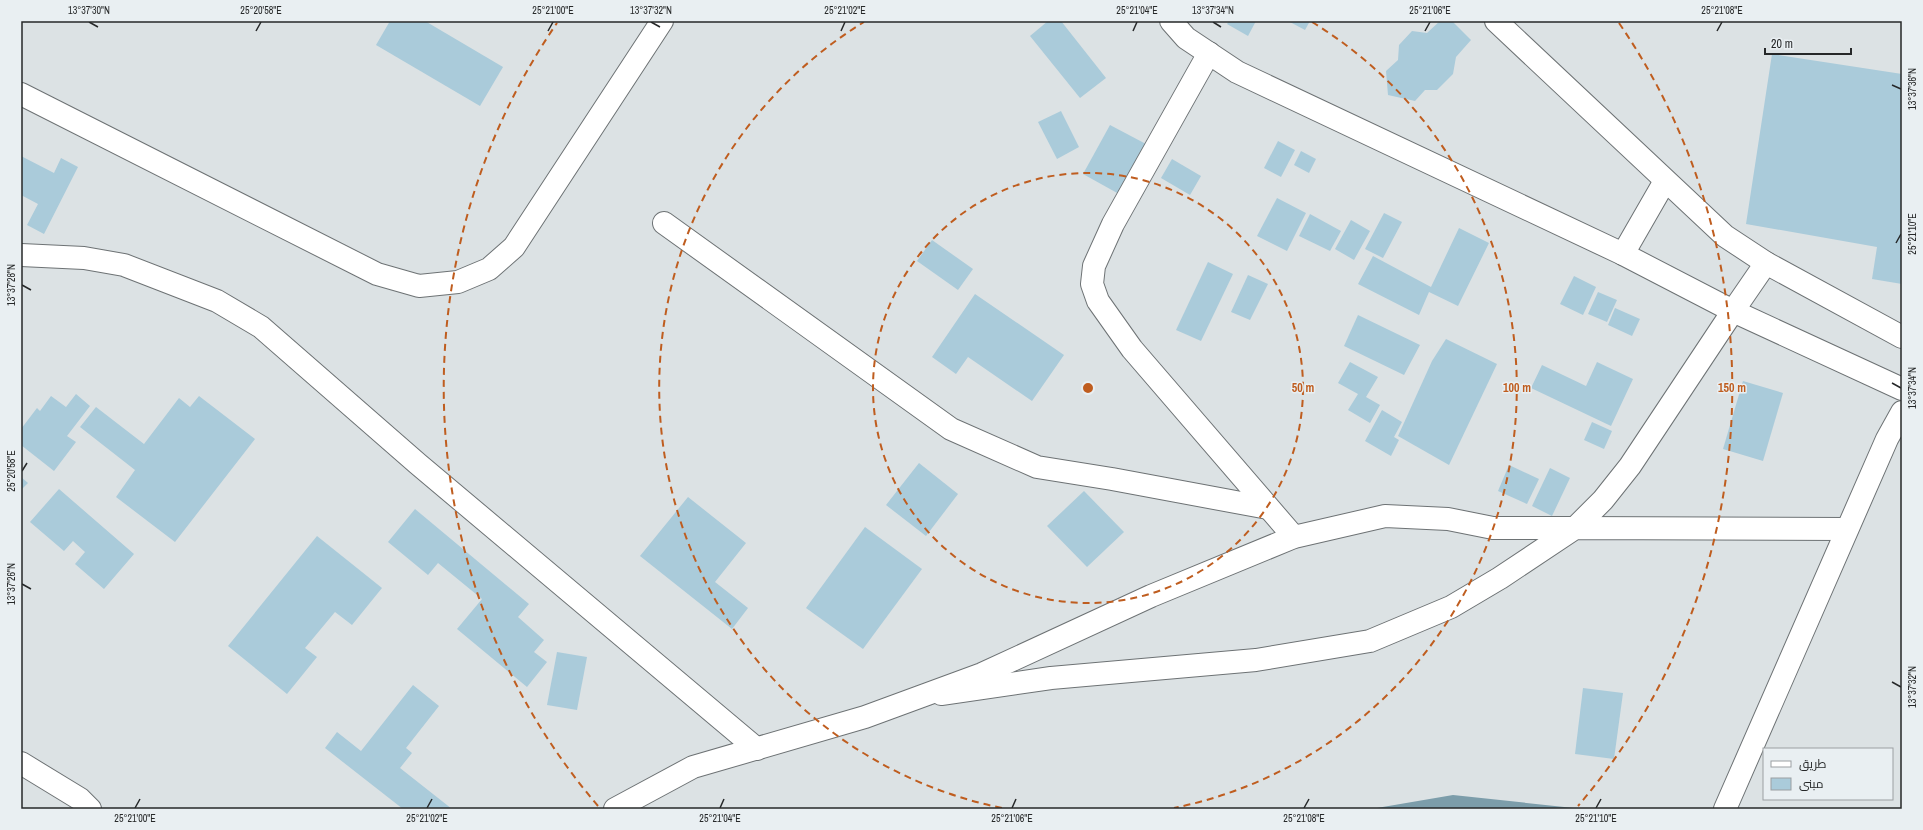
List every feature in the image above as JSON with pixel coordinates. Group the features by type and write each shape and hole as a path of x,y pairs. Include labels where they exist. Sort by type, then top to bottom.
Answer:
{"street":[{"path":"21,94 377,274 419,286 458,282 489,269 514,247 662,21"},
{"path":"1170,21 1186,38 1237,72 1623,254 1733,311 1902,389"},
{"path":"1496,21 1725,236 1766,263 1902,337"},
{"path":"1209,53 1113,224 1094,266 1092,284 1098,301 1132,349 1294,537"},
{"path":"1623,254 1665,180"},
{"path":"664,222 945,424 959,432 1037,467 1112,479 1268,508"},
{"path":"21,255 84,258 124,265 217,301 261,327 418,464 757,749"},
{"path":"918,698 1050,678 1256,660 1370,641 1451,607 1500,578 1575,528 1603,500 1630,466 1766,263"},
{"path":"1725,809 1886,439 1902,412"},
{"path":"615,809 693,767 865,718 982,674 1151,596 1294,537 1385,516 1448,519 1493,528 1847,529"},
{"path":"21,763 80,799 90,809"}],"water":[{"path":"1453,795 1583,809 1371,809"}],"building":[{"path":"390,21 425,21 503,67 480,106 376,45"},
{"path":"1048,21 1061,21 1106,78 1080,98 1030,36"},
{"path":"1229,21 1256,21 1248,36 1227,24"},
{"path":"1288,21 1310,21 1305,30"},
{"path":"1440,21 1452,21 1471,40 1456,57 1453,74 1437,90 1425,90 1415,101 1388,95 1386,71 1398,60 1399,45 1412,31 1427,33"},
{"path":"1772,54 1902,74 1902,284 1872,279 1877,247 1746,224"},
{"path":"1061,111 1079,147 1057,159 1038,122"},
{"path":"1110,125 1146,144 1119,194 1083,174"},
{"path":"1278,141 1295,150 1281,177 1264,168"},
{"path":"1301,151 1316,159 1309,173 1294,165"},
{"path":"21,156 54,173 61,158 78,167 44,234 27,225 38,204 21,195"},
{"path":"1172,159 1201,176 1190,195 1161,178"},
{"path":"1277,198 1306,213 1287,251 1257,236"},
{"path":"1384,213 1402,222 1383,258 1365,249"},
{"path":"1310,214 1341,231 1330,251 1299,236"},
{"path":"1351,220 1370,231 1354,260 1335,249"},
{"path":"1459,228 1489,243 1458,306 1429,292 1419,315 1358,284 1373,256 1431,287"},
{"path":"932,240 973,269 958,290 917,261"},
{"path":"1208,262 1233,274 1201,341 1176,330"},
{"path":"1248,275 1268,284 1250,320 1231,312"},
{"path":"1574,276 1596,287 1583,315 1560,304"},
{"path":"1598,292 1617,300 1607,322 1588,314"},
{"path":"975,294 1064,355 1032,401 968,357 956,374 932,357"},
{"path":"1615,308 1640,319 1632,336 1608,325"},
{"path":"1358,315 1420,345 1404,375 1344,346"},
{"path":"1446,339 1497,364 1449,465 1398,436 1432,361"},
{"path":"1350,362 1378,377 1366,397 1380,405 1370,423 1348,410 1358,394 1338,383"},
{"path":"1597,362 1633,379 1611,426 1531,388 1542,365 1586,386"},
{"path":"1743,381 1783,393 1763,461 1723,449"},
{"path":"76,394 90,406 67,436 76,442 54,471 21,445 21,429 37,408 40,411 51,396 66,407"},
{"path":"199,396 255,439 175,542 116,497 135,470 80,427 96,407 144,444 179,398 190,407"},
{"path":"1382,410 1402,422 1394,437 1399,440 1391,456 1365,441"},
{"path":"1592,422 1612,431 1604,449 1584,440"},
{"path":"919,463 958,494 926,536 886,505"},
{"path":"1509,465 1539,479 1527,504 1498,491"},
{"path":"1550,468 1570,478 1552,516 1532,506"},
{"path":"21,477 28,483 21,490"},
{"path":"59,489 134,554 104,589 75,564 85,552 73,541 64,551 30,522"},
{"path":"1084,491 1124,532 1087,567 1047,526"},
{"path":"688,497 746,543 715,582 748,608 732,629 640,556"},
{"path":"415,509 529,604 518,617 544,640 534,652 547,662 527,687 457,629 482,599 438,563 428,575 388,542"},
{"path":"865,527 922,569 863,649 806,608"},
{"path":"317,536 382,588 352,625 335,612 305,648 317,657 287,694 228,646"},
{"path":"557,652 587,657 577,710 547,705"},
{"path":"413,685 439,706 406,748 412,753 400,768 452,809 403,809 325,748 337,732 361,751"},
{"path":"1583,688 1623,693 1614,759 1575,754"}]}
